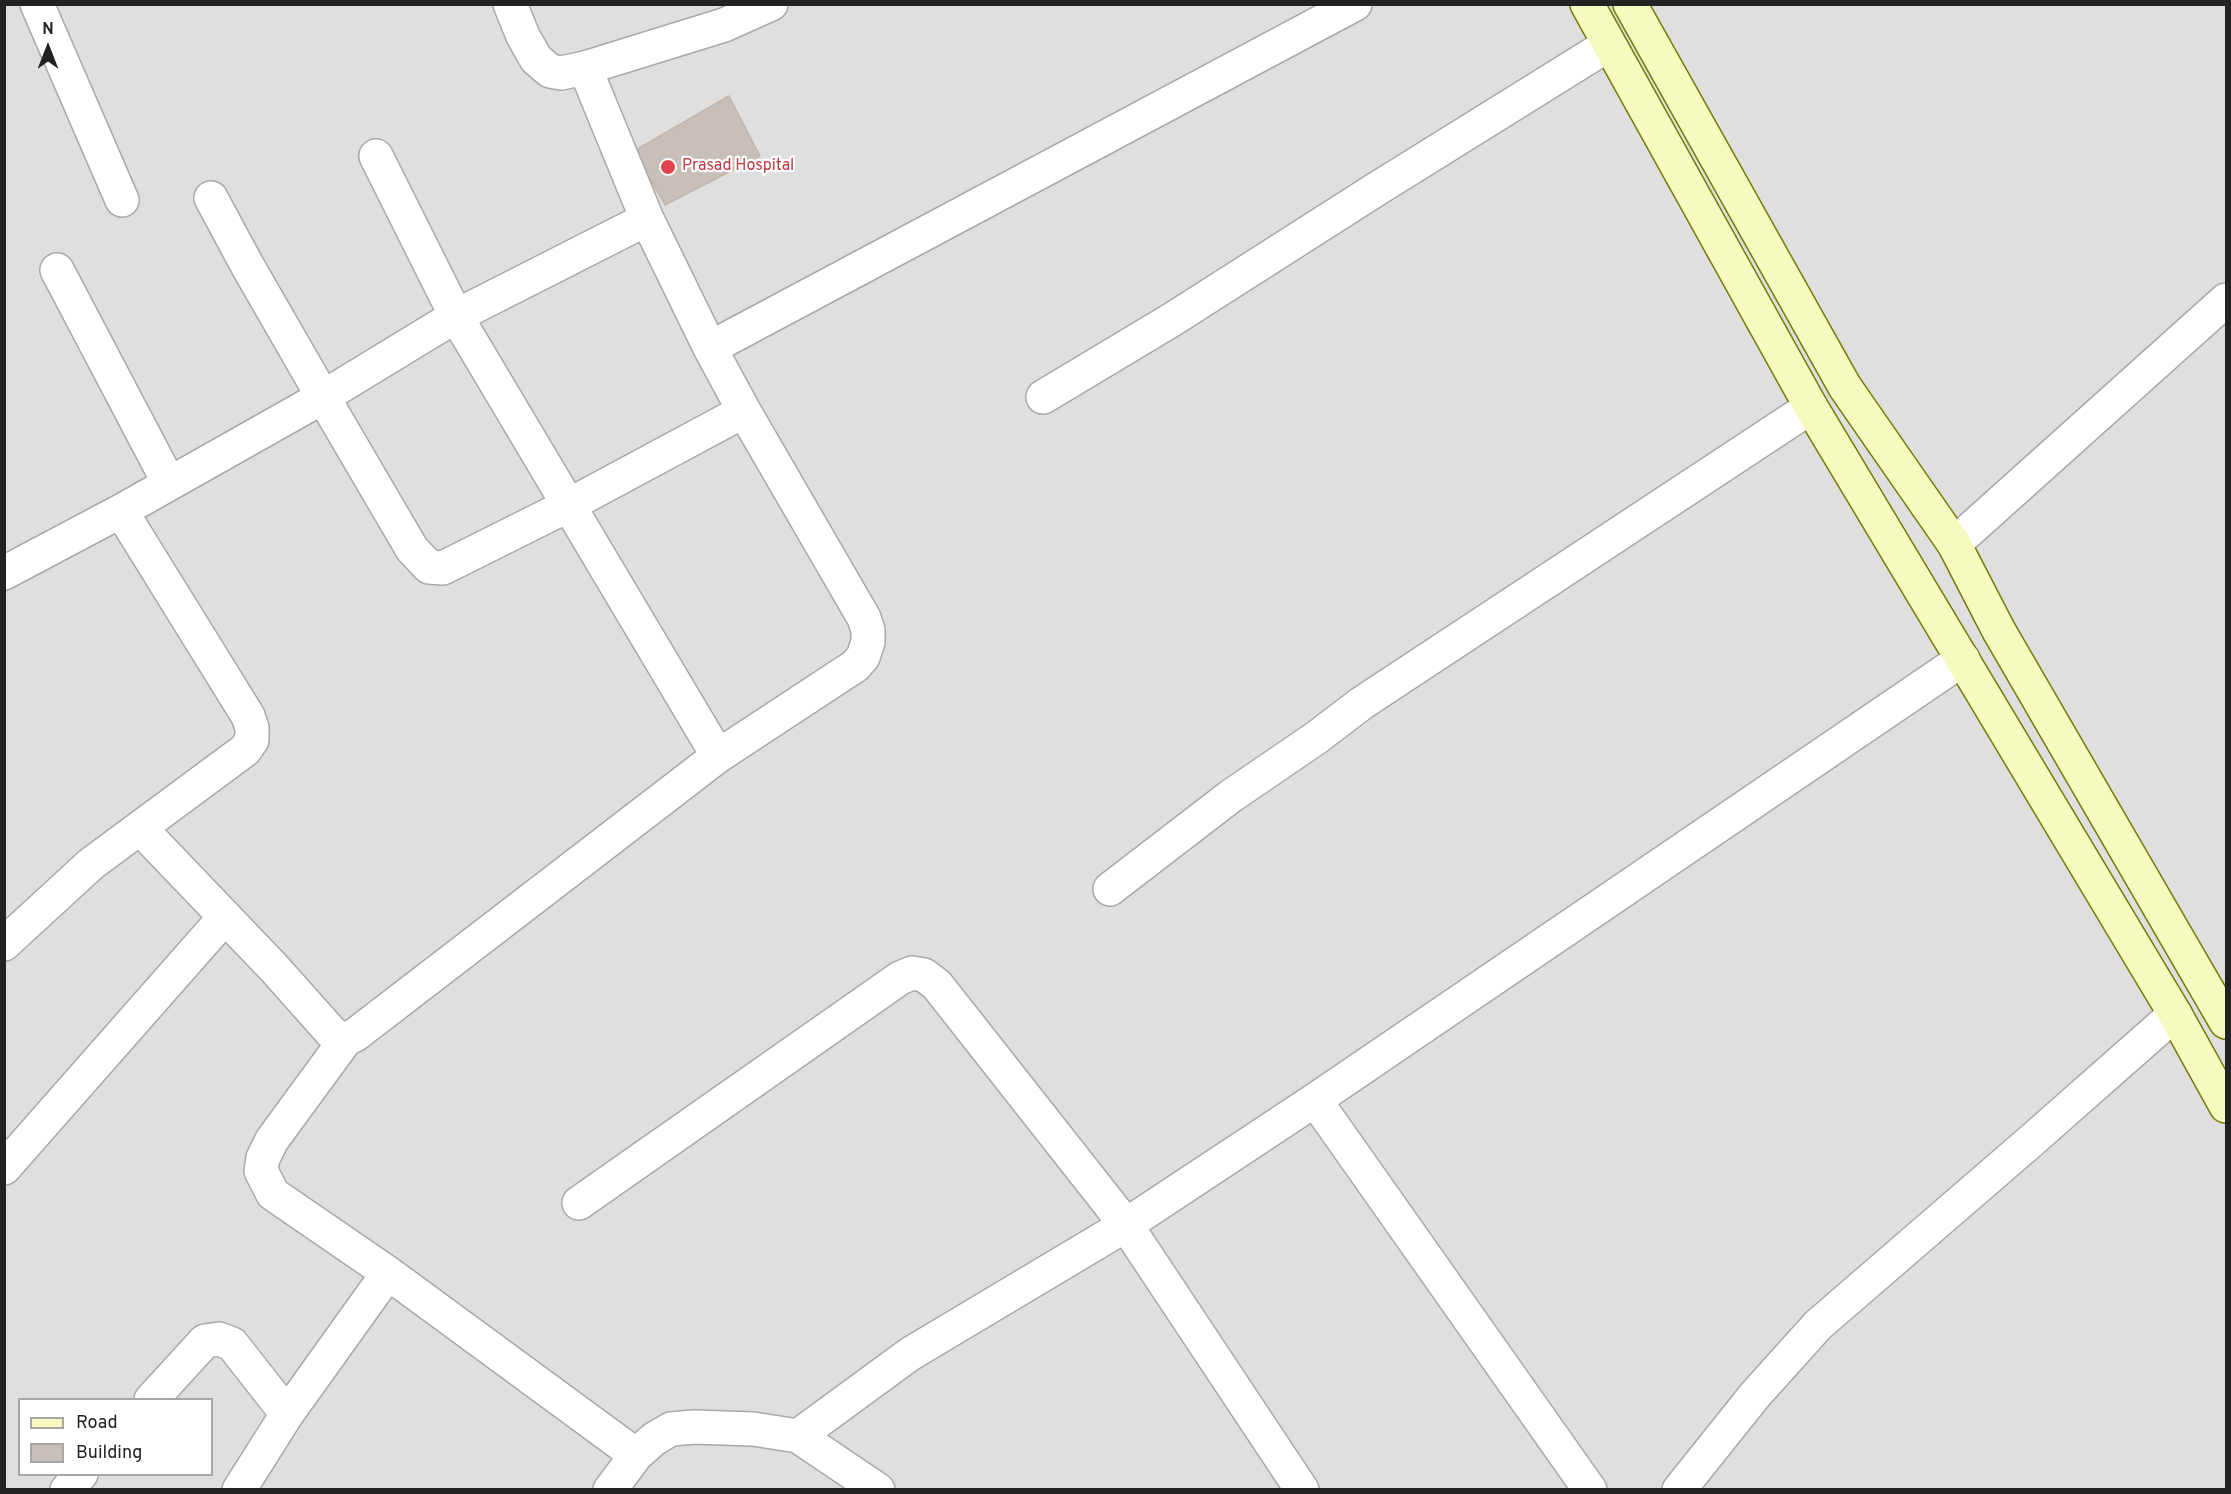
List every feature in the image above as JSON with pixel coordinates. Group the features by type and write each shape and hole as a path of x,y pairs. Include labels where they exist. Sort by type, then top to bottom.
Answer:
{"street":[{"path":"37,4 122,200"},
{"path":"510,4 523,36 536,59 550,71 561,73 585,68 724,25 771,4"},
{"path":"710,348 1355,4"},
{"path":"1587,4 1811,407 2175,1014 2226,1106"},
{"path":"1630,4 1845,387 1954,544 1999,631 2226,1022"},
{"path":"1043,397 1173,319 1608,45"},
{"path":"585,68 646,219 744,411 864,618 868,630 868,642 863,657 855,666 718,756 355,1035 346,1039 272,1140 263,1158 261,1171 273,1194 388,1273 636,1455"},
{"path":"376,156 456,316 718,756"},
{"path":"212,198 323,398 412,549 429,567 443,568 569,505 744,411"},
{"path":"4,573 121,512 323,398 456,316 646,219"},
{"path":"57,270 169,483"},
{"path":"1954,544 2226,300"},
{"path":"1110,890 1231,796 1316,738 1362,703 1811,407"},
{"path":"4,944 91,864 245,750 253,734 248,716 121,512"},
{"path":"798,1436 910,1354 1126,1225 1315,1101 1964,659"},
{"path":"140,828 331,1032 337,1038 346,1039"},
{"path":"4,1168 225,917"},
{"path":"579,1203 900,978 912,973 924,975 937,985 1126,1225 1302,1490"},
{"path":"1678,1490 1755,1395 1818,1325 2031,1142 2175,1014"},
{"path":"1315,1101 1590,1490"},
{"path":"239,1490 286,1414 388,1273"},
{"path":"153,1398 205,1341 219,1339 232,1344 286,1414"},
{"path":"610,1490 636,1455 654,1439 671,1429 719,1427 753,1429 798,1436 878,1489"},
{"path":"67,1490 79,1476"}],"shaded area":[{"path":"5,5 2226,5 2226,1489 5,1490"}],"building":[{"path":"729,96 760,156 665,205 634,151"}],"place":[{"name":"Prasad Hospital","path":"668,167"}]}
